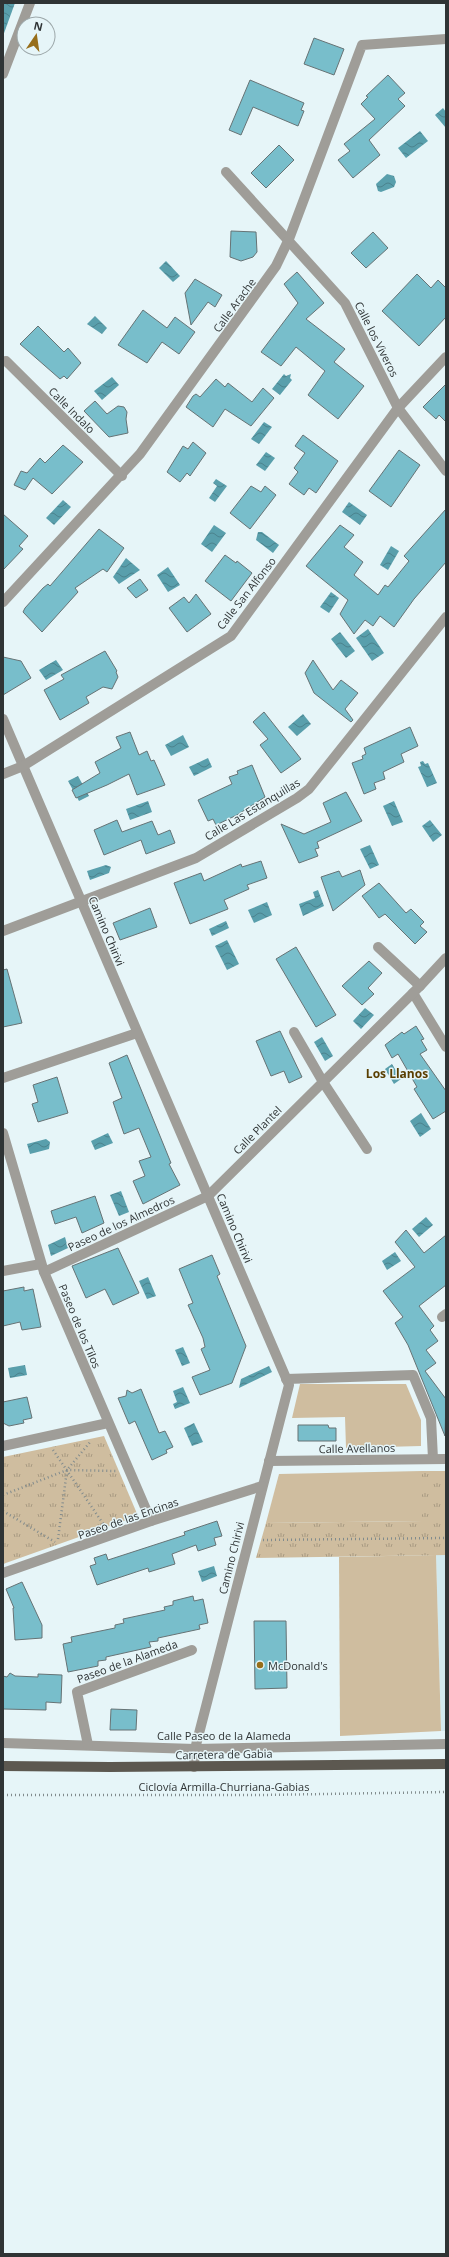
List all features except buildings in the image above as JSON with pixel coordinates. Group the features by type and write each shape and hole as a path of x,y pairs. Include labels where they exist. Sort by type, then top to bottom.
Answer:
{"main road":[{"name":"Carretera de Gabia","path":"3,1766 194,1767 446,1764"}],"street":[{"path":"3,74 30,3"},
{"name":"Calle Arache","path":"3,602 122,476 140,454 276,266 289,239 362,45 446,39"},
{"name":"Calle los Viveros","path":"226,172 289,239 345,303 398,408 446,471"},
{"name":"Calle San Alfonso","path":"3,774 23,766 231,636 398,408 446,357"},
{"name":"Calle Indalo","path":"6,361 122,476"},
{"name":"Calle Las Estanquillas","path":"3,931 196,858 297,798 309,789 446,617"},
{"name":"Camino Chirivi","path":"3,719 289,1385 195,1749 194,1767"},
{"path":"378,947 417,989 446,1047"},
{"name":"Calle Plantel","path":"208,1196 417,989 446,958"},
{"path":"294,1032 323,1082 367,1148"},
{"path":"3,1078 137,1033"},
{"name":"Paseo de los Tilos","path":"3,1133 42,1268 151,1522"},
{"name":"Paseo de los Almedros","path":"3,1271 42,1268 208,1196"},
{"path":"286,1379 413,1375 431,1418 433,1459"},
{"path":"3,1446 108,1423"},
{"name":"Calle Avellanos","path":"268,1462 446,1459"},
{"name":"Paseo de las Encinas","path":"3,1573 151,1522 262,1486"},
{"name":"Paseo de la Alameda","path":"88,1745 77,1692 192,1650"},
{"name":"Calle Paseo de la Alameda","path":"3,1743 195,1749 446,1744"}],"path":[{"path":"3,1511 57,1543 67,1470 91,1441"},
{"path":"53,1450 104,1525"},
{"path":"3,1495 67,1470 116,1471"},
{"path":"248,1540 446,1538"},
{"name":"Ciclovía Armilla-Churriana-Gabias","path":"3,1795 256,1795 446,1792"}],"shaded area":[{"path":"436,1555 446,1555 446,1731 441,1731"}],"green space":[{"path":"300,1384 406,1384 421,1420 421,1446 346,1448 345,1417 292,1418"},
{"path":"104,1436 138,1516 3,1564 3,1457"},
{"path":"422,1471 422,1521 266,1523 279,1474"},
{"path":"422,1471 446,1471 446,1555 256,1558 266,1523 422,1521"},
{"path":"436,1555 441,1731 340,1736 339,1557"}],"water":[{"path":"3,3 15,3 3,36"},
{"path":"443,108 446,112 446,128 435,115"},
{"path":"420,131 428,141 406,158 398,148"},
{"path":"387,174 394,176 396,182 394,187 381,192 378,191 376,184"},
{"path":"166,261 180,276 173,282 159,268"},
{"path":"95,316 107,328 102,334 87,324"},
{"path":"284,374 286,376 291,374 290,378 292,380 280,395 272,389"},
{"path":"112,377 119,385 102,400 94,391"},
{"path":"264,422 272,427 259,444 251,439"},
{"path":"266,452 275,458 265,471 256,465"},
{"path":"216,479 227,486 215,502 209,498 217,486 213,483"},
{"path":"63,500 71,507 54,525 46,518"},
{"path":"349,502 367,515 360,525 342,512"},
{"path":"214,525 226,533 212,552 201,544"},
{"path":"258,532 262,532 279,545 273,553 256,540"},
{"path":"391,546 399,551 388,570 380,565"},
{"path":"126,558 140,570 119,584 113,577"},
{"path":"168,567 180,585 168,592 157,575"},
{"path":"331,592 339,598 329,613 320,607"},
{"path":"368,629 384,653 372,661 356,638"},
{"path":"340,632 355,651 346,658 331,639"},
{"path":"56,660 63,670 46,680 39,670"},
{"path":"303,714 311,724 297,736 288,727"},
{"path":"183,735 189,747 171,756 165,745"},
{"path":"208,758 212,767 194,776 189,767"},
{"path":"423,761 425,764 428,763 437,783 427,787 418,767 421,766 420,762"},
{"path":"78,776 89,796 79,801 68,781"},
{"path":"148,801 152,812 130,820 126,809"},
{"path":"394,801 403,822 392,826 383,806"},
{"path":"430,820 442,835 433,842 422,826"},
{"path":"370,845 379,865 370,869 360,849"},
{"path":"106,865 111,867 109,873 90,880 87,871"},
{"path":"318,890 324,906 303,916 299,904 315,898 313,892"},
{"path":"267,902 272,915 254,923 248,910"},
{"path":"226,921 229,928 212,936 209,929"},
{"path":"227,940 239,964 227,970 215,946"},
{"path":"365,1008 374,1015 361,1029 353,1021"},
{"path":"322,1037 333,1056 325,1061 314,1042"},
{"path":"392,1064 401,1079 394,1084 385,1069"},
{"path":"421,1113 431,1129 420,1137 410,1121"},
{"path":"108,1133 113,1143 95,1150 91,1141"},
{"path":"46,1139 50,1142 49,1149 30,1154 27,1144"},
{"path":"121,1191 129,1212 119,1216 110,1195"},
{"path":"426,1217 433,1225 419,1237 412,1229"},
{"path":"65,1237 68,1248 51,1256 48,1245"},
{"path":"395,1252 401,1261 387,1270 382,1261"},
{"path":"148,1277 156,1296 147,1299 139,1281"},
{"path":"183,1347 190,1363 182,1366 175,1350"},
{"path":"25,1365 27,1375 10,1378 8,1368"},
{"path":"269,1366 272,1372 239,1388 241,1379"},
{"path":"183,1387 190,1403 175,1409 173,1404 177,1402 173,1391"},
{"path":"194,1423 203,1442 192,1446 184,1428"},
{"path":"214,1566 217,1576 202,1582 198,1571"}],"place":[{"name":"McDonald's","path":"260,1665"}],"district":[{"name":"Los Llanos","path":"397,1073"}]}
